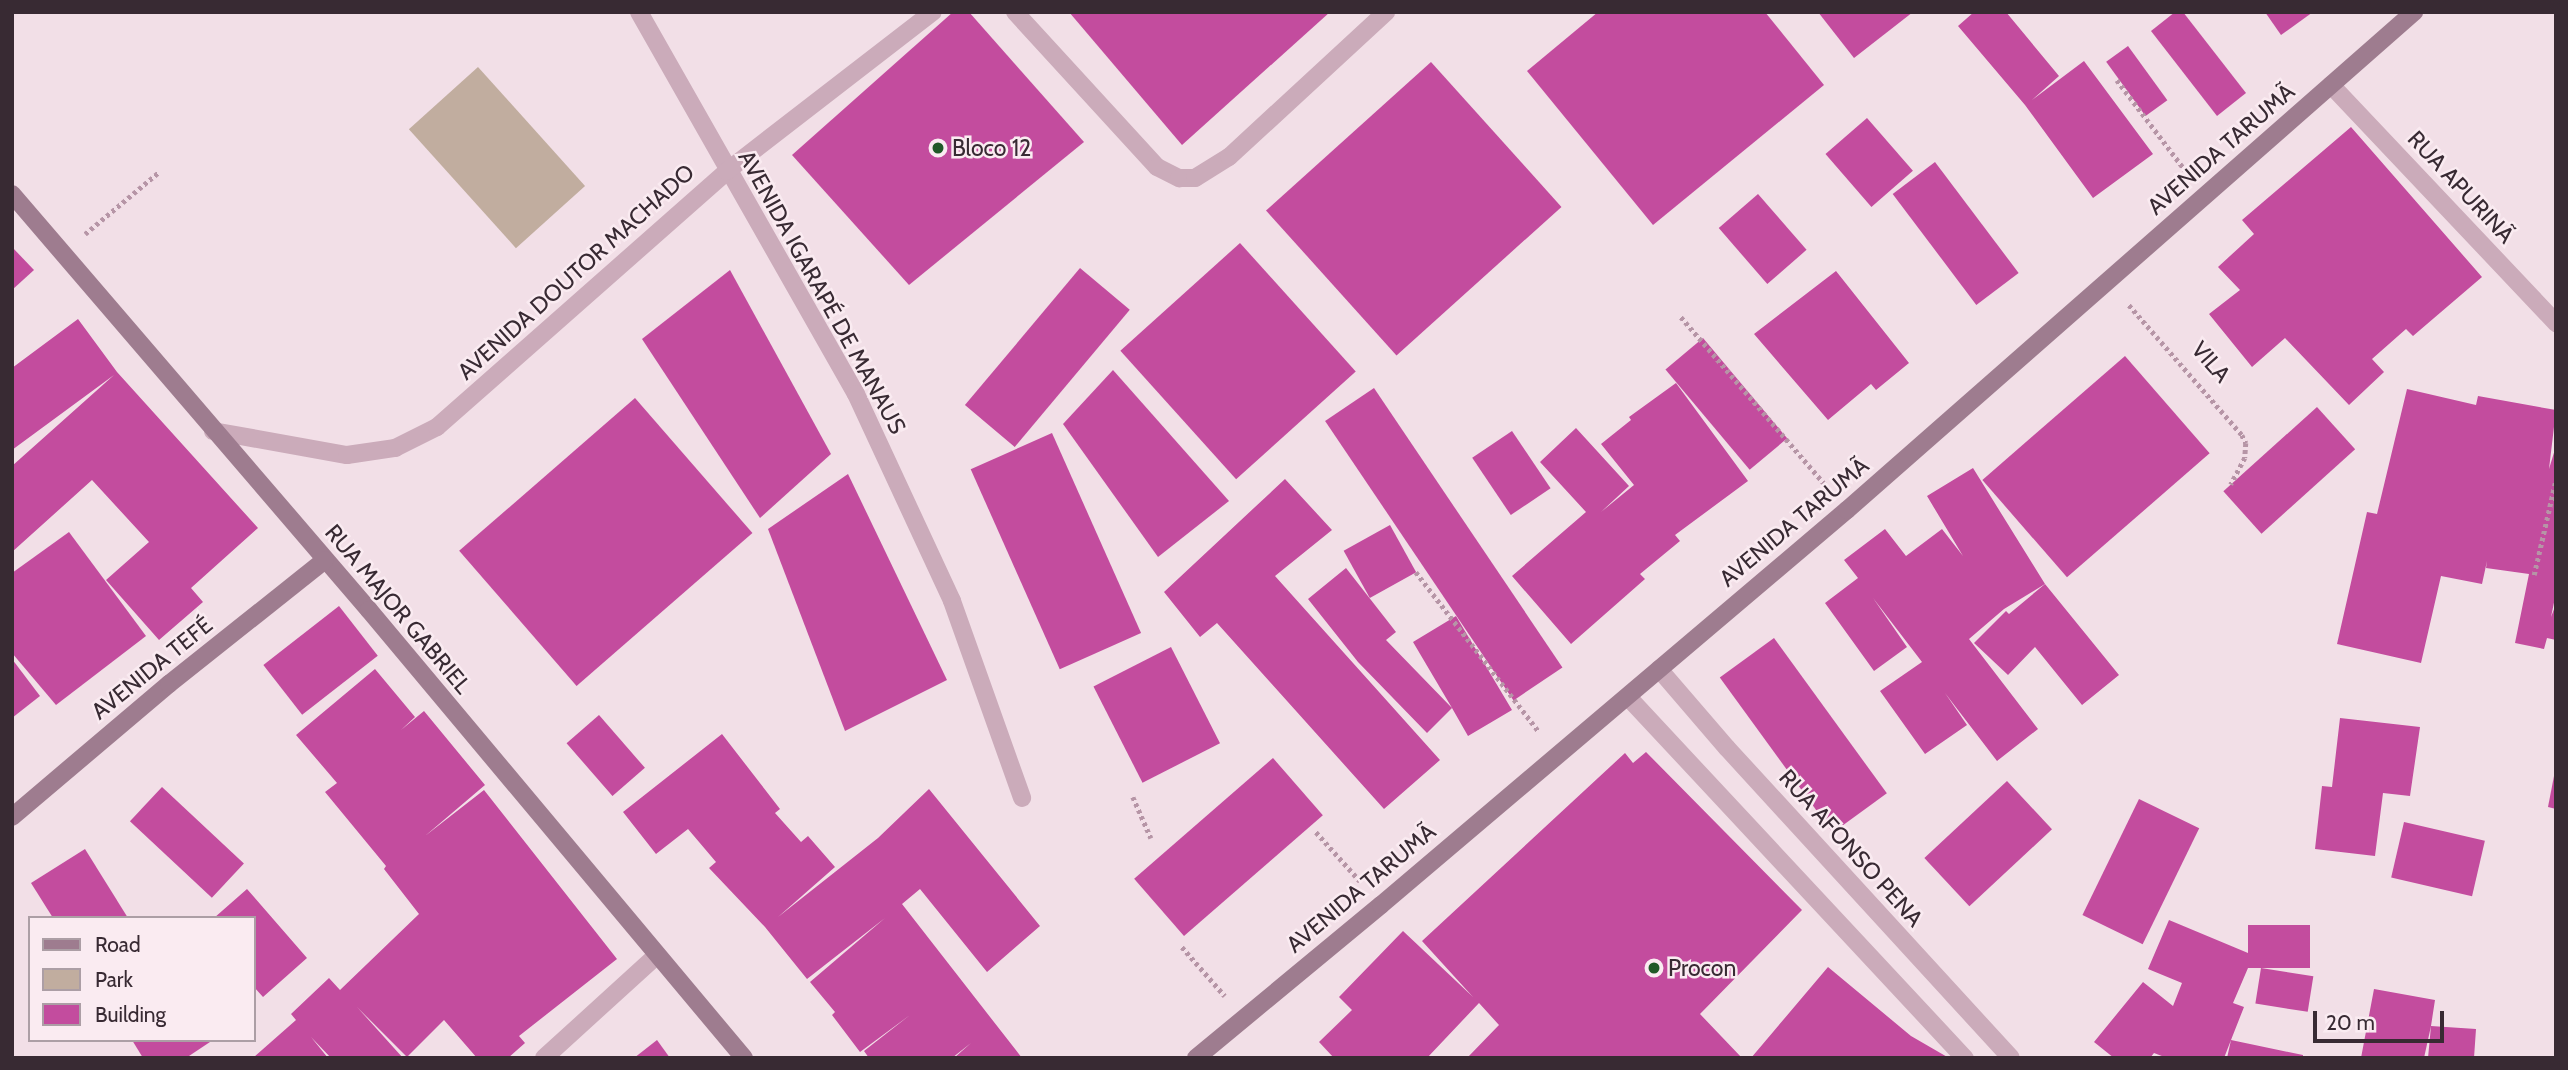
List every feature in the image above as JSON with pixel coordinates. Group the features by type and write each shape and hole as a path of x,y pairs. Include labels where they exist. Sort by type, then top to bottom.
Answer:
{"street":[{"name":"AVENIDA IGARAPÉ DE MANAUS","path":"639,12 856,394 952,601 1022,798"},
{"name":"AVENIDA DOUTOR MACHADO","path":"213,431 347,455 395,448 437,427 727,171 933,12"},
{"path":"1015,12 1157,167 1178,178 1195,178 1229,157 1386,12"},
{"name":"AVENIDA TARUMÃ","path":"1196,1058 1847,510 2414,12"},
{"name":"RUA APURINÃ","path":"2331,85 2556,323"},
{"name":"RUA MAJOR GABRIEL","path":"12,194 325,560 744,1058"},
{"name":"AVENIDA TEFÉ","path":"12,817 169,684 325,560"},
{"name":"RUA AFONSO PENA","path":"1659,669 1820,851 2011,1058"},
{"path":"1628,696 1954,1054"},
{"path":"544,1058 657,955"}],"path":[{"path":"2117,80 2205,195"},
{"path":"63,253 159,172"},
{"name":"VILA","path":"2108,281 2242,435 2246,443 2245,458 2231,484"},
{"path":"1681,317 1847,510"},
{"path":"2534,575 2556,479"},
{"path":"1416,572 1557,755"},
{"path":"1133,797 1151,838"},
{"path":"1316,832 1381,905"},
{"path":"1182,947 1243,1016"}],"green space":[{"path":"478,67 585,186 516,248 409,129"}],"building":[{"name":"Bloco 12","path":"953,12 969,12 1084,142 909,285 792,155"},
{"path":"1069,12 1330,12 1182,145"},
{"path":"1598,12 1765,12 1824,85 1653,225 1527,71"},
{"path":"1818,12 1913,12 1854,58"},
{"path":"1974,12 2006,12 2059,76 2032,100 2084,61 2153,154 2093,198 2025,105 1958,26"},
{"path":"2175,12 2183,12 2246,93 2217,116 2151,31"},
{"path":"2265,12 2313,12 2281,35"},
{"path":"2128,46 2167,100 2146,116 2106,62"},
{"path":"1431,62 1561,207 1397,355 1266,211"},
{"path":"1867,118 1913,171 1871,207 1825,154"},
{"path":"2351,127 2482,277 2413,336 2406,329 2372,359 2384,372 2349,405 2285,338 2252,367 2209,314 2240,290 2218,267 2254,234 2242,220"},
{"path":"1935,162 2019,273 1976,305 1893,194"},
{"path":"1758,194 1807,250 1767,284 1719,228"},
{"path":"1240,243 1356,372 1236,479 1120,351"},
{"path":"12,247 34,270 12,290"},
{"path":"1080,268 1130,310 1015,447 965,405"},
{"path":"730,270 831,454 760,518 642,339"},
{"path":"1836,271 1909,363 1876,390 1871,384 1828,420 1754,334"},
{"path":"78,319 117,372 258,528 191,588 203,602 159,640 106,580 149,542 92,480 12,552 12,466 114,375 12,450 12,368"},
{"path":"1703,338 1787,438 1750,470 1665,369"},
{"path":"2125,356 2210,453 2067,577 1982,480"},
{"path":"1113,370 1229,501 1158,557 1063,424"},
{"path":"1676,383 1748,481 1675,535 1680,541 1640,574 1645,579 1571,644 1512,576 1586,512 1540,462 1576,428 1629,486 1601,512 1634,485 1601,444 1631,420 1629,417"},
{"path":"1374,388 1562,667 1514,700 1325,421"},
{"path":"2407,389 2476,405 2478,396 2556,410 2549,469 2556,446 2556,593 2551,617 2556,604 2556,640 2547,638 2544,649 2515,643 2529,574 2486,568 2487,561 2482,584 2441,576 2421,663 2337,644 2367,512 2377,514"},
{"path":"635,398 752,533 577,686 459,551"},
{"path":"2317,407 2355,449 2262,534 2223,491"},
{"path":"1512,431 1551,488 1511,515 1472,458"},
{"path":"1052,433 1141,633 1060,669 971,469"},
{"path":"1973,468 2045,584 2004,609 1969,639 2038,729 1997,761 1945,693 1967,725 1925,754 1880,691 1922,662 1873,598 1907,647 1874,671 1825,603 1858,578 1844,560 1885,529 1906,556 1942,529 1963,556 1927,496"},
{"path":"848,474 947,680 845,731 768,529"},
{"path":"1285,479 1332,530 1275,576 1440,760 1384,809 1217,623 1200,637 1164,592"},
{"path":"1390,525 1416,572 1370,598 1344,551"},
{"path":"69,532 146,636 56,705 12,653 12,573"},
{"path":"1346,568 1396,632 1386,640 1452,708 1427,733 1358,662 1308,599"},
{"path":"2045,584 2119,675 2082,705 2035,647 2008,675 1974,643 2006,611 2009,614"},
{"path":"339,606 378,656 302,715 263,665"},
{"path":"1456,616 1512,710 1468,736 1413,642"},
{"path":"1774,638 1887,793 1833,833 1720,677"},
{"path":"1171,647 1220,743 1143,783 1093,686"},
{"path":"12,659 40,696 12,718"},
{"path":"375,669 415,717 401,730 424,711 485,785 425,836 484,790 617,959 519,1036 525,1043 508,1058 477,1058 444,1020 407,1057 357,1007 403,1058 331,1058 311,1037 328,1058 253,1058 296,1020 291,1014 329,978 340,990 419,914 384,869 386,866 325,792 337,783 296,735"},
{"path":"599,715 645,768 612,796 567,743"},
{"path":"2340,718 2420,727 2410,796 2383,793 2375,856 2315,849 2322,786 2332,787"},
{"path":"722,734 780,809 775,813 801,842 808,836 835,867 778,917 878,838 929,789 1040,926 987,972 920,889 902,904 1022,1058 954,1058 971,1043 952,1058 869,1058 864,1051 910,1015 860,1052 832,1015 835,1012 810,982 885,918 807,979 765,927 709,868 716,862 688,829 656,854 623,812"},
{"path":"1646,752 1802,910 1700,1014 1742,1058 1467,1058 1499,1025 1479,1003 1427,1058 1334,1058 1319,1042 1352,1010 1339,997 1403,931 1473,997 1422,941 1625,753 1633,763"},
{"path":"1273,758 1323,815 1184,936 1134,879"},
{"path":"2556,776 2556,809 2548,807"},
{"path":"2007,781 2052,829 1969,906 1924,858"},
{"path":"162,787 244,863 212,898 130,821"},
{"path":"2139,799 2199,828 2143,944 2082,915"},
{"path":"2404,822 2485,841 2472,896 2391,878"},
{"path":"85,849 127,916 52,916 31,883"},
{"path":"247,889 307,958 263,997 256,989 256,916 216,916"},
{"path":"2169,920 2248,953 2248,925 2310,925 2310,968 2248,968 2233,1003 2244,1007 2224,1058 2167,1058 2154,1053 2150,1058 2114,1058 2094,1042 2143,982 2173,1006 2182,983 2148,969"},
{"path":"1828,967 1911,1036 1949,1058 1751,1058"},
{"path":"2261,968 2313,976 2308,1012 2255,1004"},
{"path":"2374,989 2435,1000 2424,1058 2361,1058"},
{"path":"2431,1026 2476,1029 2474,1058 2428,1058"},
{"path":"657,1040 670,1058 634,1058"},
{"path":"2231,1040 2303,1055 2303,1058 2227,1058"},
{"path":"133,1042 210,1042 186,1058 143,1058"}],"place":[{"name":"Bloco 12","path":"938,148"},
{"name":"Procon","path":"1654,968"}]}
